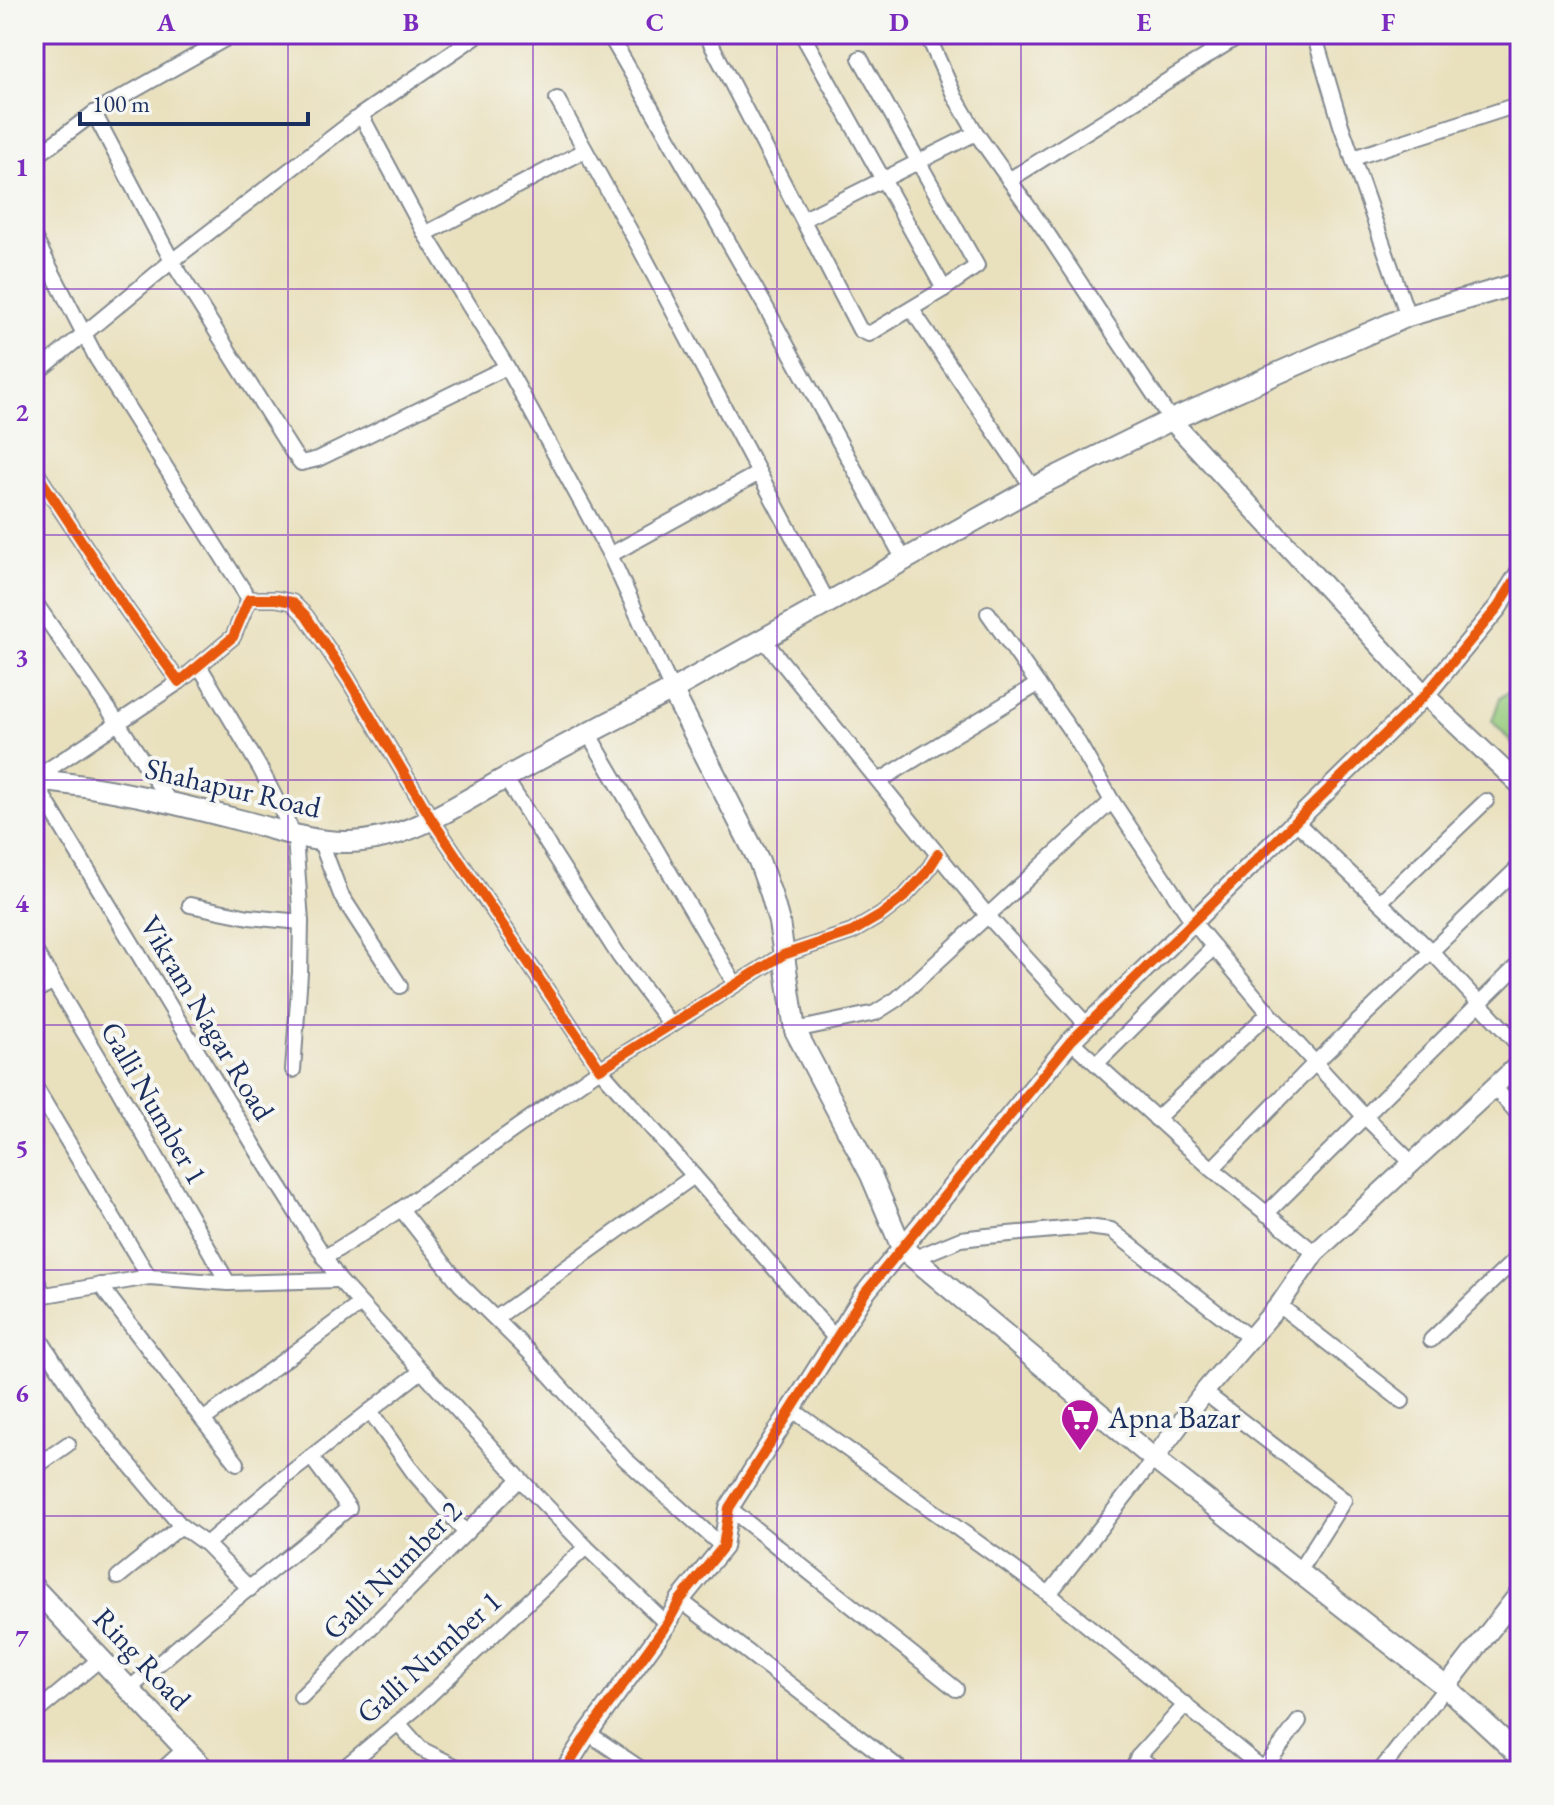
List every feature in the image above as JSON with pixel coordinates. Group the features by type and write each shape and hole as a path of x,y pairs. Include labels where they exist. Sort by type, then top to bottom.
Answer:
{"main road":[{"name":"Shahapur Road","path":"34,780 83,784 245,821 295,837 350,842 382,838 432,820 764,640 827,601 1033,488 1171,420 1408,316 1520,283"},
{"path":"672,690 759,861 775,908 795,1030 908,1253 1154,1459 1446,1687 1520,1756"},
{"name":"Ring Road","path":"34,1588 206,1771"}],"street":[{"path":"34,158 94,113 234,34"},
{"path":"609,34 763,302 904,560"},
{"path":"706,34 860,330 869,334 912,310 977,266 860,58"},
{"path":"802,34 944,289"},
{"path":"927,34 955,97 976,133 1171,420 1425,695 1520,785"},
{"path":"1204,34 1213,52"},
{"path":"1009,180 1242,34"},
{"path":"1314,34 1408,316"},
{"path":"34,375 85,336 172,261 361,115 472,36"},
{"path":"557,99 827,601"},
{"path":"1353,158 1520,104"},
{"path":"94,113 172,261 301,463 318,459 507,367"},
{"path":"361,115 425,234 507,367 610,555 672,690"},
{"path":"804,219 976,133"},
{"path":"425,234 584,151"},
{"path":"36,243 85,336 249,599"},
{"path":"912,310 1033,488"},
{"path":"34,469 127,610 179,682"},
{"path":"610,555 759,473"},
{"path":"564,1771 667,1624 680,1600 723,1547 729,1508 865,1293 908,1253 1086,1024 1425,695 1498,607 1520,572"},
{"path":"34,780 200,667 233,637 249,599"},
{"path":"249,599 292,602 306,616 348,679 432,820 600,1069 836,1339"},
{"path":"34,601 171,804"},
{"path":"988,613 1075,737 1112,801 1193,922 1269,1013 1412,1163"},
{"path":"764,640 987,915 1086,1024"},
{"path":"200,667 261,770 295,837 301,922 293,1070"},
{"path":"879,781 1038,684"},
{"path":"588,733 735,984"},
{"path":"505,778 619,956 671,1025"},
{"name":"Vikram Nagar Road","path":"34,780 339,1280 520,1479 667,1624"},
{"path":"795,1030 875,1013 897,999 1112,801"},
{"path":"1381,901 1486,801"},
{"path":"1296,822 1432,952 1520,1047"},
{"path":"320,840 341,895 400,986"},
{"path":"324,1258 401,1209 600,1069 735,984 783,955 852,932 881,915 904,897 938,854"},
{"path":"1212,1169 1315,1063 1520,866"},
{"path":"190,905 249,917 301,922"},
{"path":"1097,1063 1214,947"},
{"name":"Galli Number 1","path":"34,949 228,1283"},
{"path":"1266,1214 1520,963"},
{"path":"34,992 52,982"},
{"path":"1156,1119 1269,1013"},
{"path":"1071,1041 1212,1169 1315,1253"},
{"path":"1049,1594 1204,1392 1279,1305 1315,1253 1520,1063"},
{"path":"34,1085 149,1277"},
{"path":"1494,1087 1520,1116"},
{"path":"496,1318 694,1176"},
{"path":"401,1209 460,1284 496,1318 625,1459 723,1547"},
{"path":"908,1253 961,1239 987,1236 1087,1227 1111,1230 1250,1338"},
{"path":"1431,1340 1520,1255"},
{"path":"34,1275 39,1296 149,1277 228,1283 339,1280"},
{"path":"100,1285 237,1463"},
{"path":"203,1420 359,1305"},
{"path":"1279,1305 1402,1401"},
{"path":"34,1330 93,1421 181,1526 206,1544 250,1589"},
{"path":"206,1544 420,1372"},
{"path":"1204,1392 1344,1500 1299,1571"},
{"path":"790,1408 1049,1594 1263,1770 1299,1721"},
{"path":"370,1411 414,1473 466,1533"},
{"path":"34,1468 68,1444"},
{"path":"128,1690 349,1508 311,1457"},
{"name":"Galli Number 2","path":"301,1697 520,1479"},
{"path":"729,1508 956,1689"},
{"path":"118,1577 181,1526"},
{"name":"Galli Number 1","path":"340,1771 398,1723 586,1547"},
{"path":"1380,1771 1520,1592"},
{"path":"680,1600 903,1771"},
{"path":"34,1714 100,1659"},
{"path":"1131,1771 1138,1757 1186,1704"},
{"path":"398,1723 421,1749 465,1771"},
{"path":"588,1733 644,1771"},
{"path":"161,1771 185,1749"},
{"path":"1138,1757 1158,1771"}],"green space":[{"path":"1520,683 1520,752 1492,721 1500,698"}],"cycle path":[{"path":"34,469 127,610 179,682 233,637 249,599 292,602 306,616 348,679 432,820 600,1069 783,955 852,932 881,915 904,897 938,854"},
{"path":"564,1771 667,1624 680,1600 723,1547 729,1508 865,1293 1071,1041 1425,695 1498,607 1520,572"}],"place":[{"name":"Apna Bazar","path":"1080,1452"}]}
